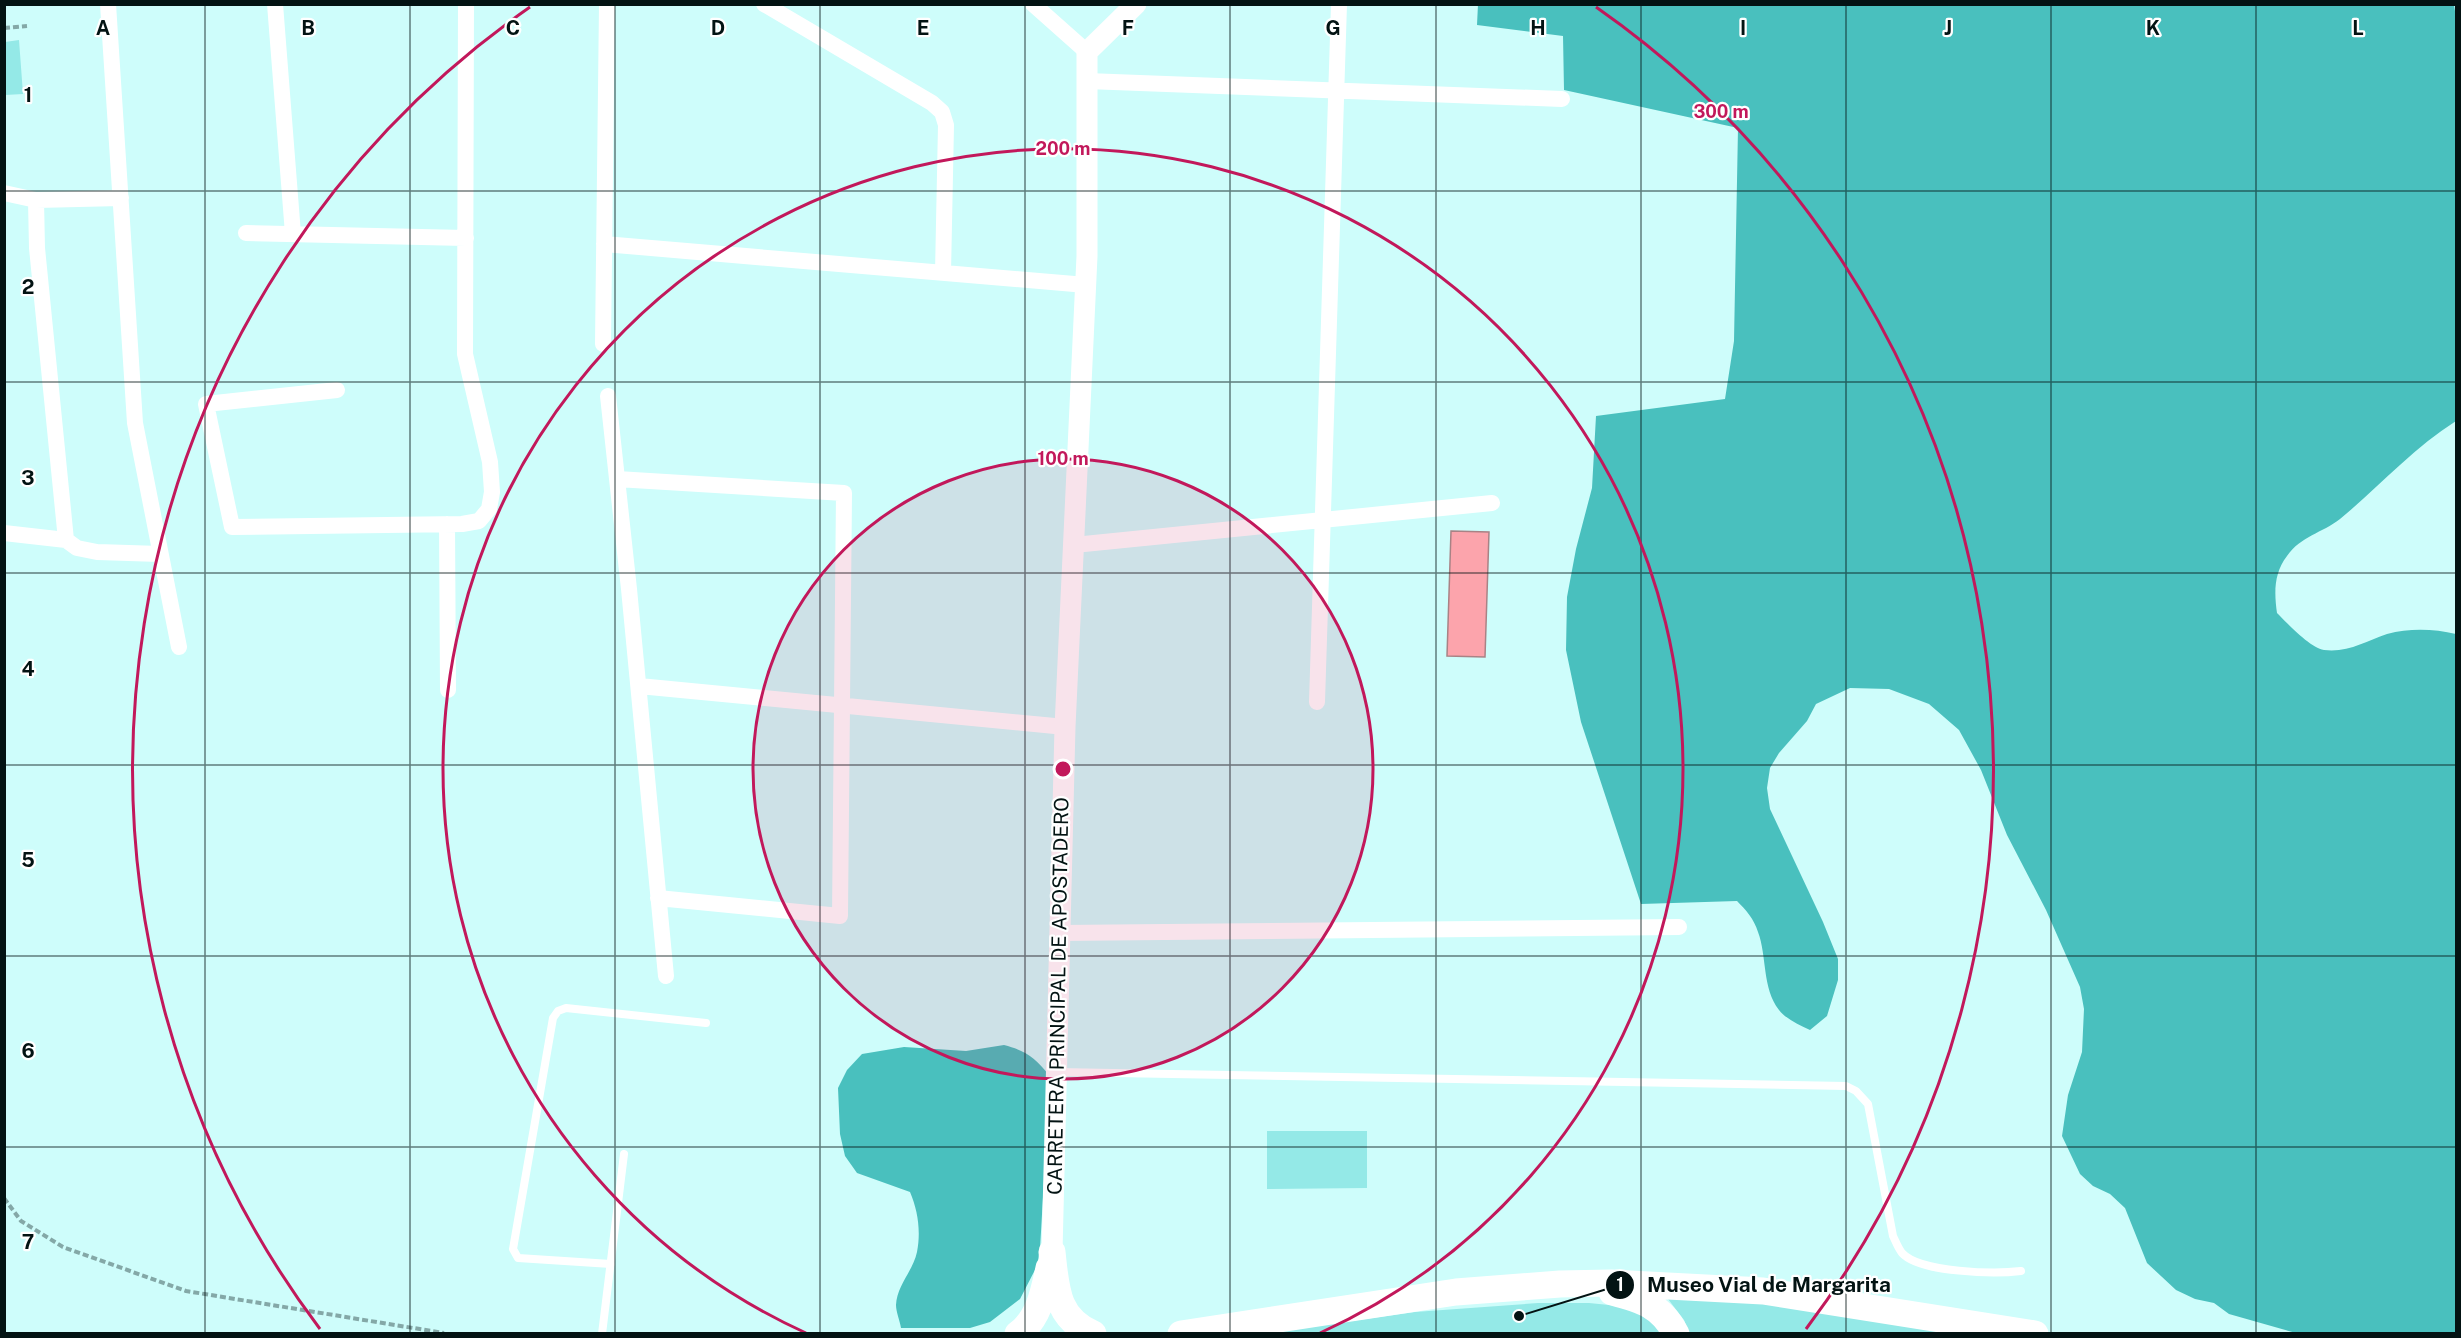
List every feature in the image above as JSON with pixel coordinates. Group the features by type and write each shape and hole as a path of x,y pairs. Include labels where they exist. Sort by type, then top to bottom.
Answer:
{"main road":[{"path":"1018,1334 1036,1312 1044,1296 1052,1252"},
{"path":"1052,1252 1056,1290 1065,1313 1080,1328 1093,1334"},
{"path":"1181,1334 1456,1292 1560,1284 1611,1283 1763,1291 2035,1334"},
{"path":"1560,1284 1635,1298 1653,1306 1668,1318 1676,1334"}],"street":[{"path":"108,4 135,423 179,647"},
{"path":"275,4 293,234"},
{"path":"337,390 206,404 232,527 479,522 489,509 492,492 490,462 465,354 466,4"},
{"path":"603,344 607,4"},
{"path":"764,4 932,102 942,112 946,125 943,273"},
{"path":"1033,4 1087,52 1136,4"},
{"path":"1317,702 1340,4"},
{"name":"CARRETERA PRINCIPAL DE APOSTADERO","path":"1052,1252 1065,727 1086,285 1087,52"},
{"path":"1087,81 1562,99"},
{"path":"4,193 36,200 121,198"},
{"path":"36,200 37,248 66,540"},
{"path":"246,233 466,238"},
{"path":"604,244 1086,285"},
{"path":"608,396 639,686 666,976"},
{"path":"617,479 844,493 840,916 658,898"},
{"path":"1074,545 1492,503"},
{"path":"447,524 448,690"},
{"path":"4,533 66,540 77,548 97,552 160,554"},
{"path":"639,686 1065,727"},
{"path":"1059,933 1679,927"}],"lane":[{"path":"611,1264 518,1258 513,1249 553,1018 558,1011 566,1008 705,1023"},
{"path":"1056,1072 1846,1086 1856,1091 1868,1104 1893,1236 1903,1254 1916,1262 1953,1270 2000,1273 2021,1270"},
{"path":"602,1334 624,1154"}],"path":[{"path":"4,28 27,26"},
{"path":"4,1198 21,1221 63,1247 186,1291 444,1333"}],"shaded area":[{"path":"1478,4 2454,5 2456,17 2456,421 2411,455 2340,519 2305,539 2293,549 2283,562 2277,576 2275,598 2277,613 2306,640 2324,650 2341,650 2387,634 2404,631 2431,630 2456,634 2456,1333 2296,1333 2229,1314 2214,1303 2195,1299 2176,1290 2147,1263 2125,1208 2110,1194 2093,1186 2080,1174 2062,1136 2068,1095 2082,1052 2084,1009 2080,987 2046,910 2007,835 1981,770 1959,730 1929,704 1889,689 1850,688 1816,704 1807,721 1779,753 1770,768 1767,788 1770,809 1838,959 1838,980 1827,1016 1810,1030 1797,1024 1779,1010 1767,982 1761,941 1756,927 1737,901 1641,904 1581,722 1566,650 1567,597 1576,549 1592,488 1596,416 1725,399 1734,341 1738,128 1564,90 1563,36 1477,25"},
{"path":"19,40 23,94 5,95 5,42"},
{"path":"1004,1045 1030,1056 1050,1076 1040,1249 1037,1266 1020,1299 990,1322 970,1328 901,1328 896,1305 899,1291 917,1252 919,1229 915,1206 910,1192 857,1173 845,1156 840,1134 838,1088 847,1070 862,1054 904,1047 966,1051"},
{"path":"1267,1131 1367,1131 1367,1188 1267,1189"},
{"path":"1668,1299 1747,1301 1962,1333 1689,1333 1684,1320"},
{"path":"1538,1303 1589,1303 1639,1308 1666,1334 1259,1334 1415,1312"}],"building":[{"path":"1451,531 1489,532 1485,657 1447,656"}],"place":[{"name":"Museo Vial de Margarita","path":"1519,1316"}]}
